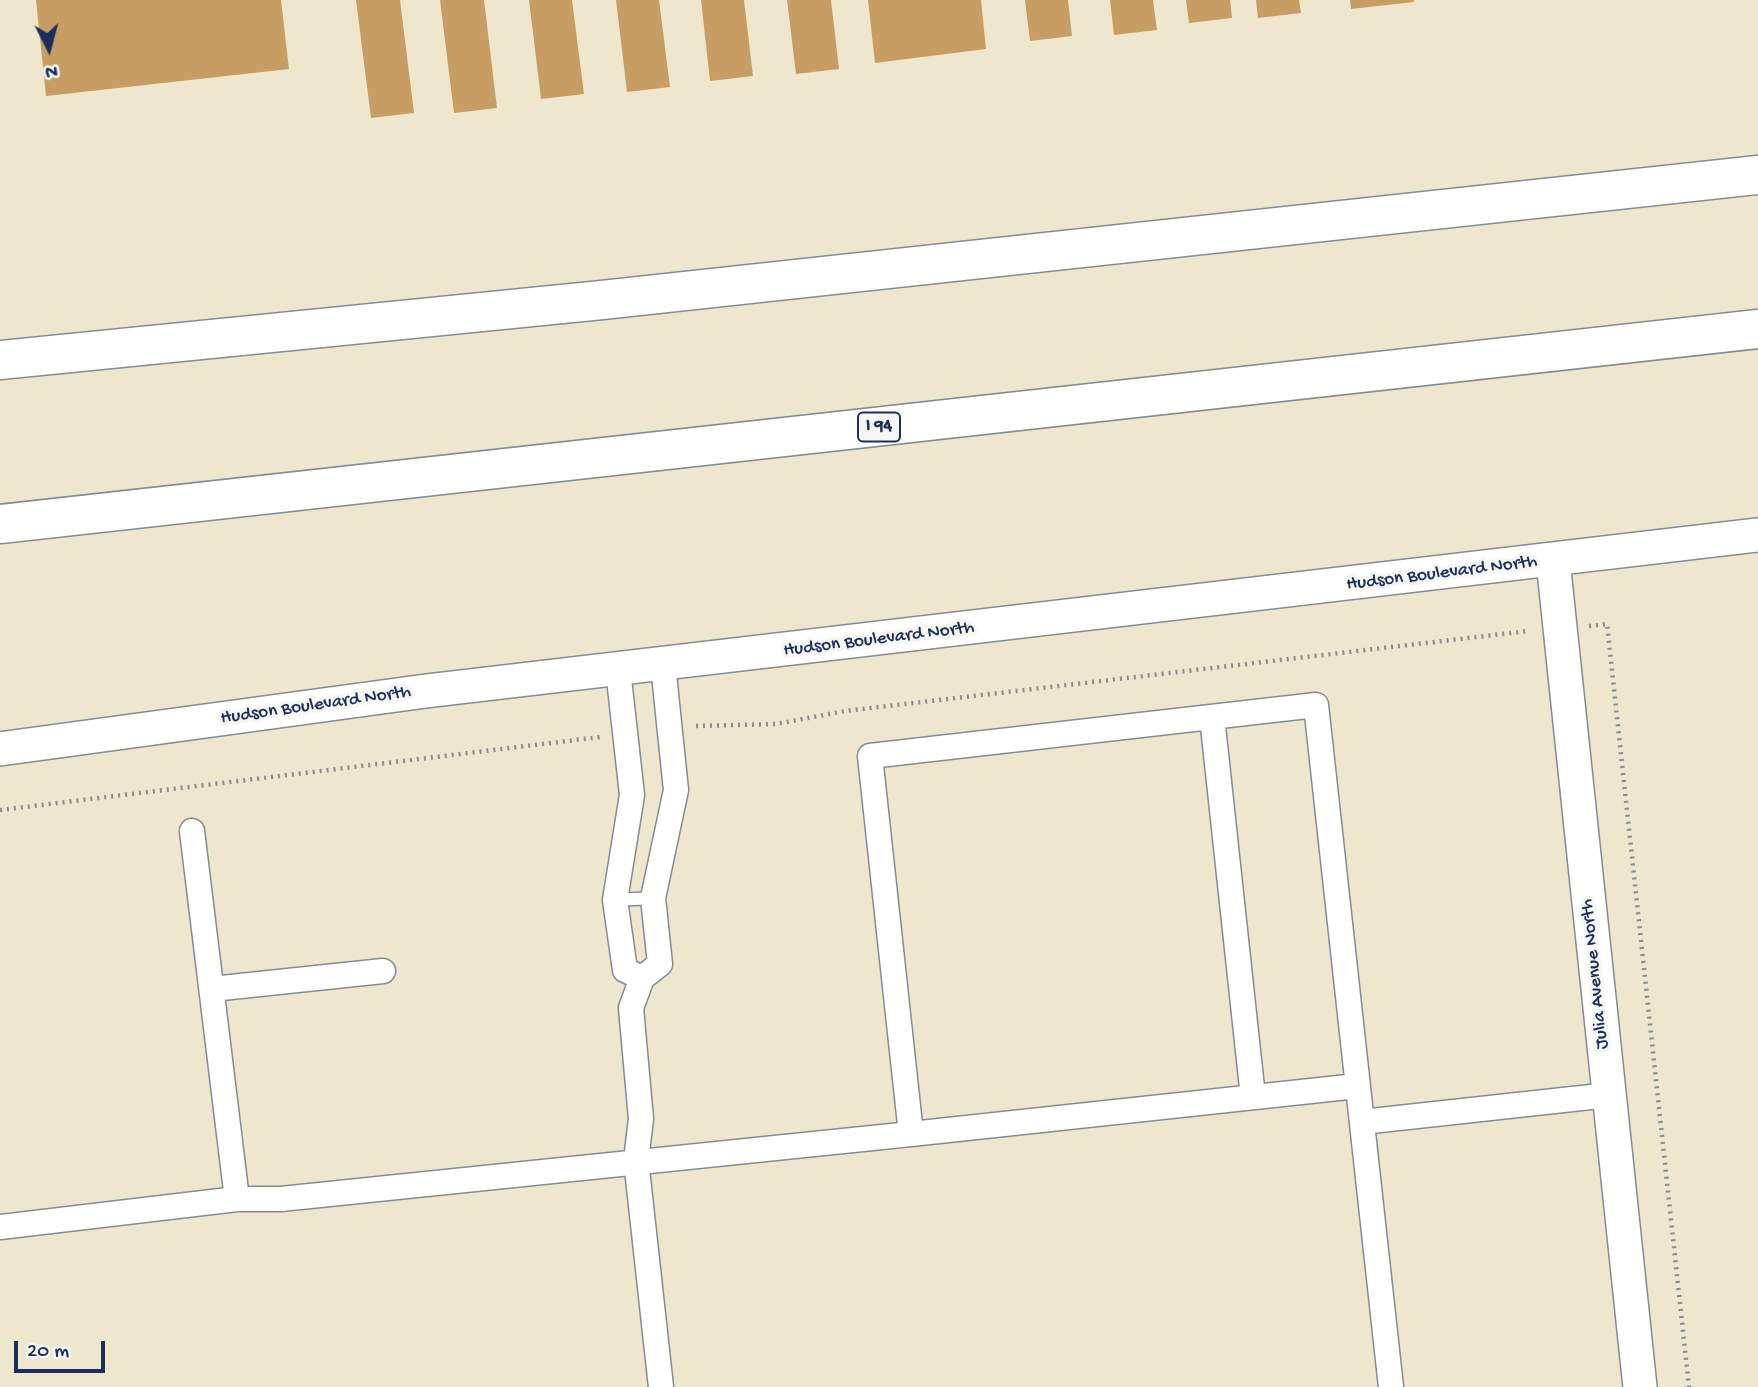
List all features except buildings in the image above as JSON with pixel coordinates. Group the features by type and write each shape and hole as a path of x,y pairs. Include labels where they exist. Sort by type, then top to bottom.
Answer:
{"highway":[{"path":"0,359 602,300 1758,175"},
{"name":"I 94","path":"0,524 1758,329"},
{"path":"0,349 82,352"}],"street":[{"name":"Hudson Boulevard North","path":"0,749 412,693 663,666 1758,535"},
{"name":"Julia Avenue North","path":"1552,561 1640,1387"},
{"path":"661,1387 636,1160 642,1119 631,1008 642,978 660,964 653,898 676,790 663,666"},
{"path":"618,670 632,795 615,900 625,970 642,978"},
{"path":"911,1134 870,755 1316,705 1391,1387"},
{"path":"1212,717 1254,1097"},
{"path":"192,831 237,1199"},
{"path":"212,989 383,971"},
{"path":"0,1227 237,1199 281,1199 1357,1086"},
{"path":"1362,1122 1609,1095"}],"lane":[{"path":"615,900 653,898"}],"path":[{"path":"1607,624 1689,1387"},
{"path":"692,726 788,723 845,711 1512,633"},
{"path":"0,810 594,738"}]}
